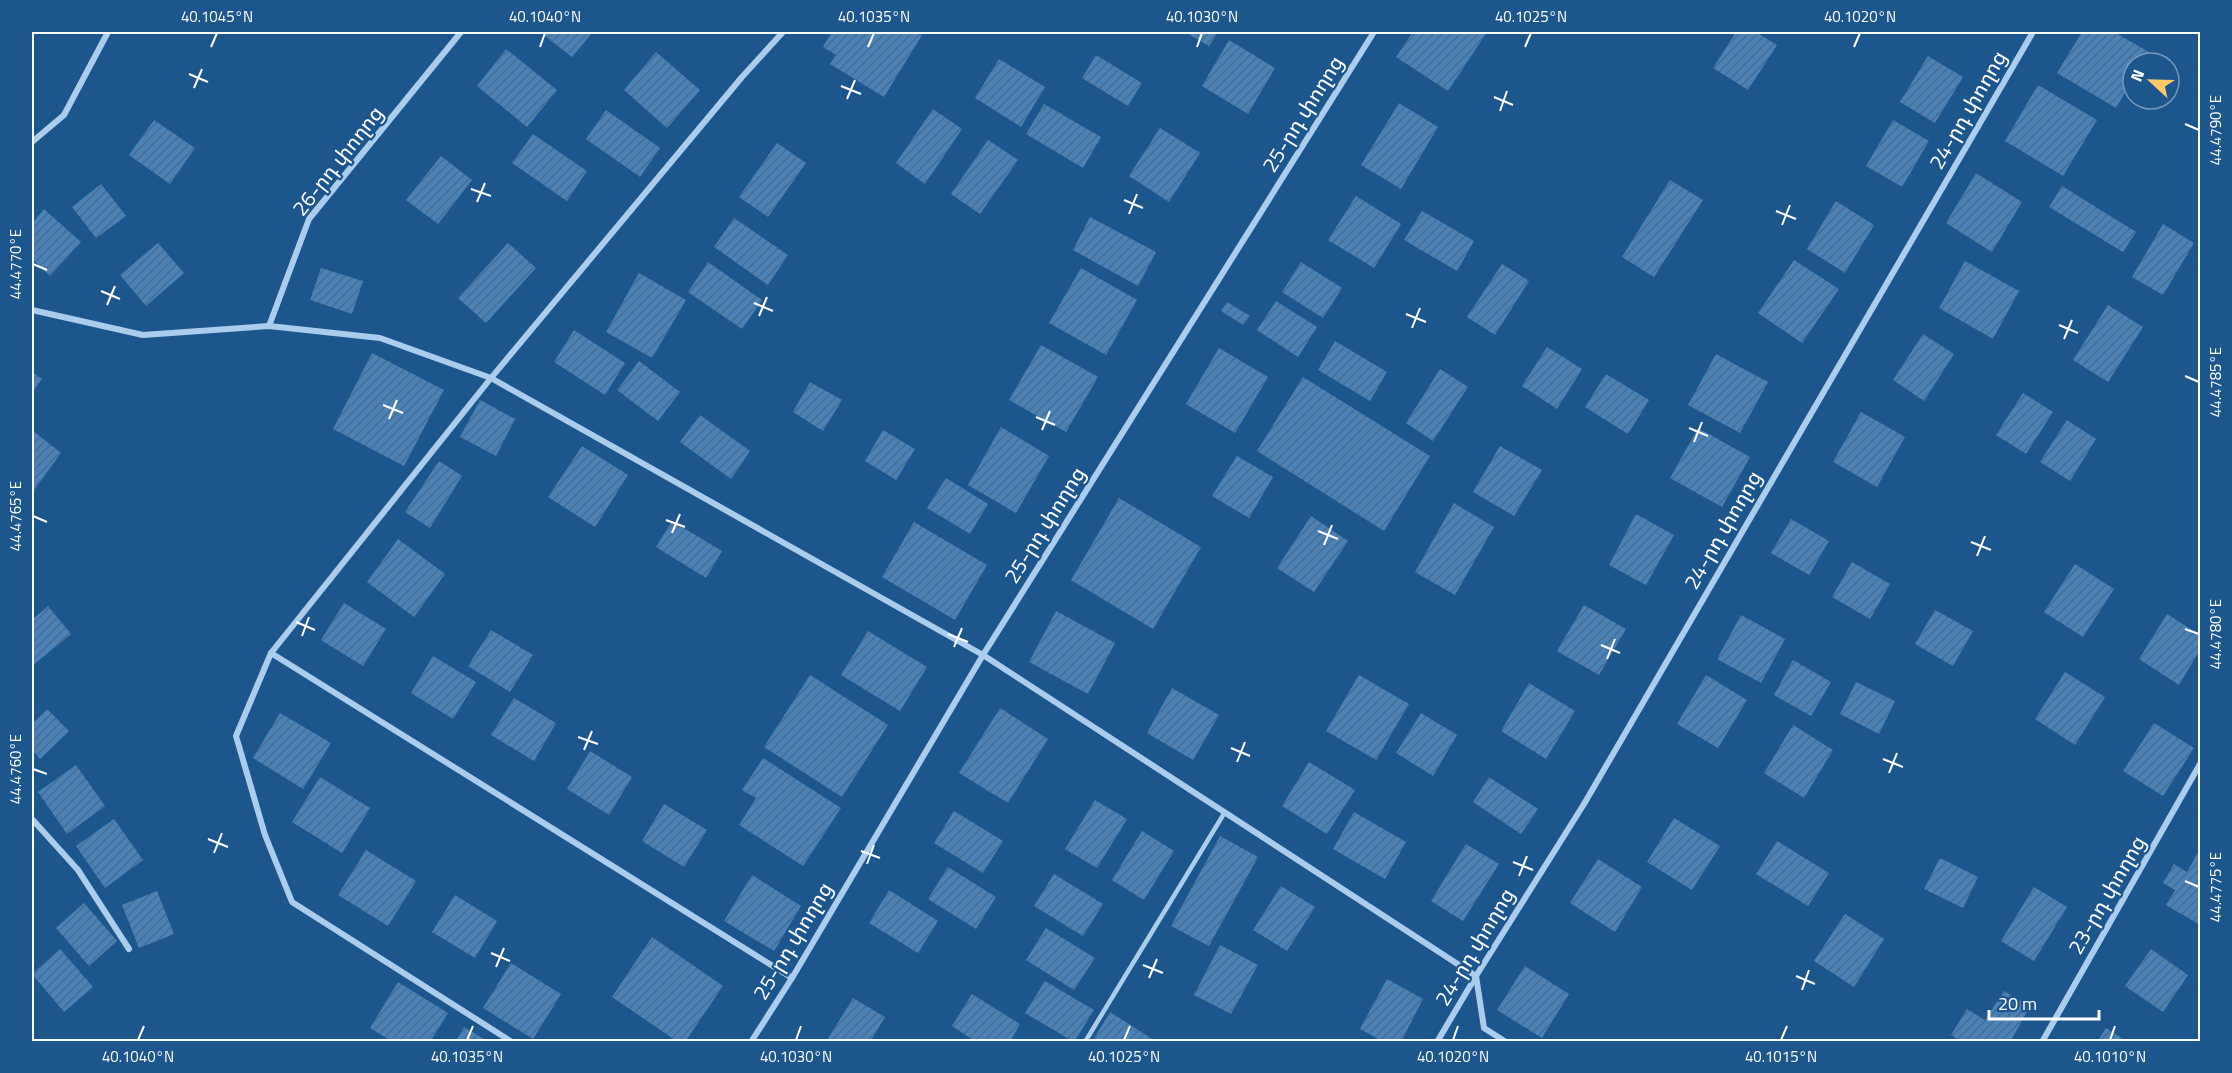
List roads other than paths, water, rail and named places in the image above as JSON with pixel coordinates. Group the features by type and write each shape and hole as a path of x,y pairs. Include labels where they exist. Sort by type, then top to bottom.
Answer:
{"street":[{"path":"32,142 64,115 108,32"},
{"name":"26-րդ փողոց","path":"269,326 309,219 461,32"},
{"path":"512,1041 292,902 265,835 236,736 271,653 491,378 742,77 783,32"},
{"name":"25-րդ փողոց","path":"751,1041 792,978 983,655 1374,32"},
{"name":"24-րդ փողոց","path":"1437,1041 1584,804 2033,32"},
{"path":"32,310 143,335 269,326 380,338 491,378 983,655 1225,812 1476,976 1484,1028 1506,1041"},
{"path":"271,653 792,978"},
{"name":"23-րդ փողոց","path":"2042,1041 2200,764"},
{"path":"32,819 78,870 129,949"}],"lane":[{"path":"1085,1041 1225,812"}]}
